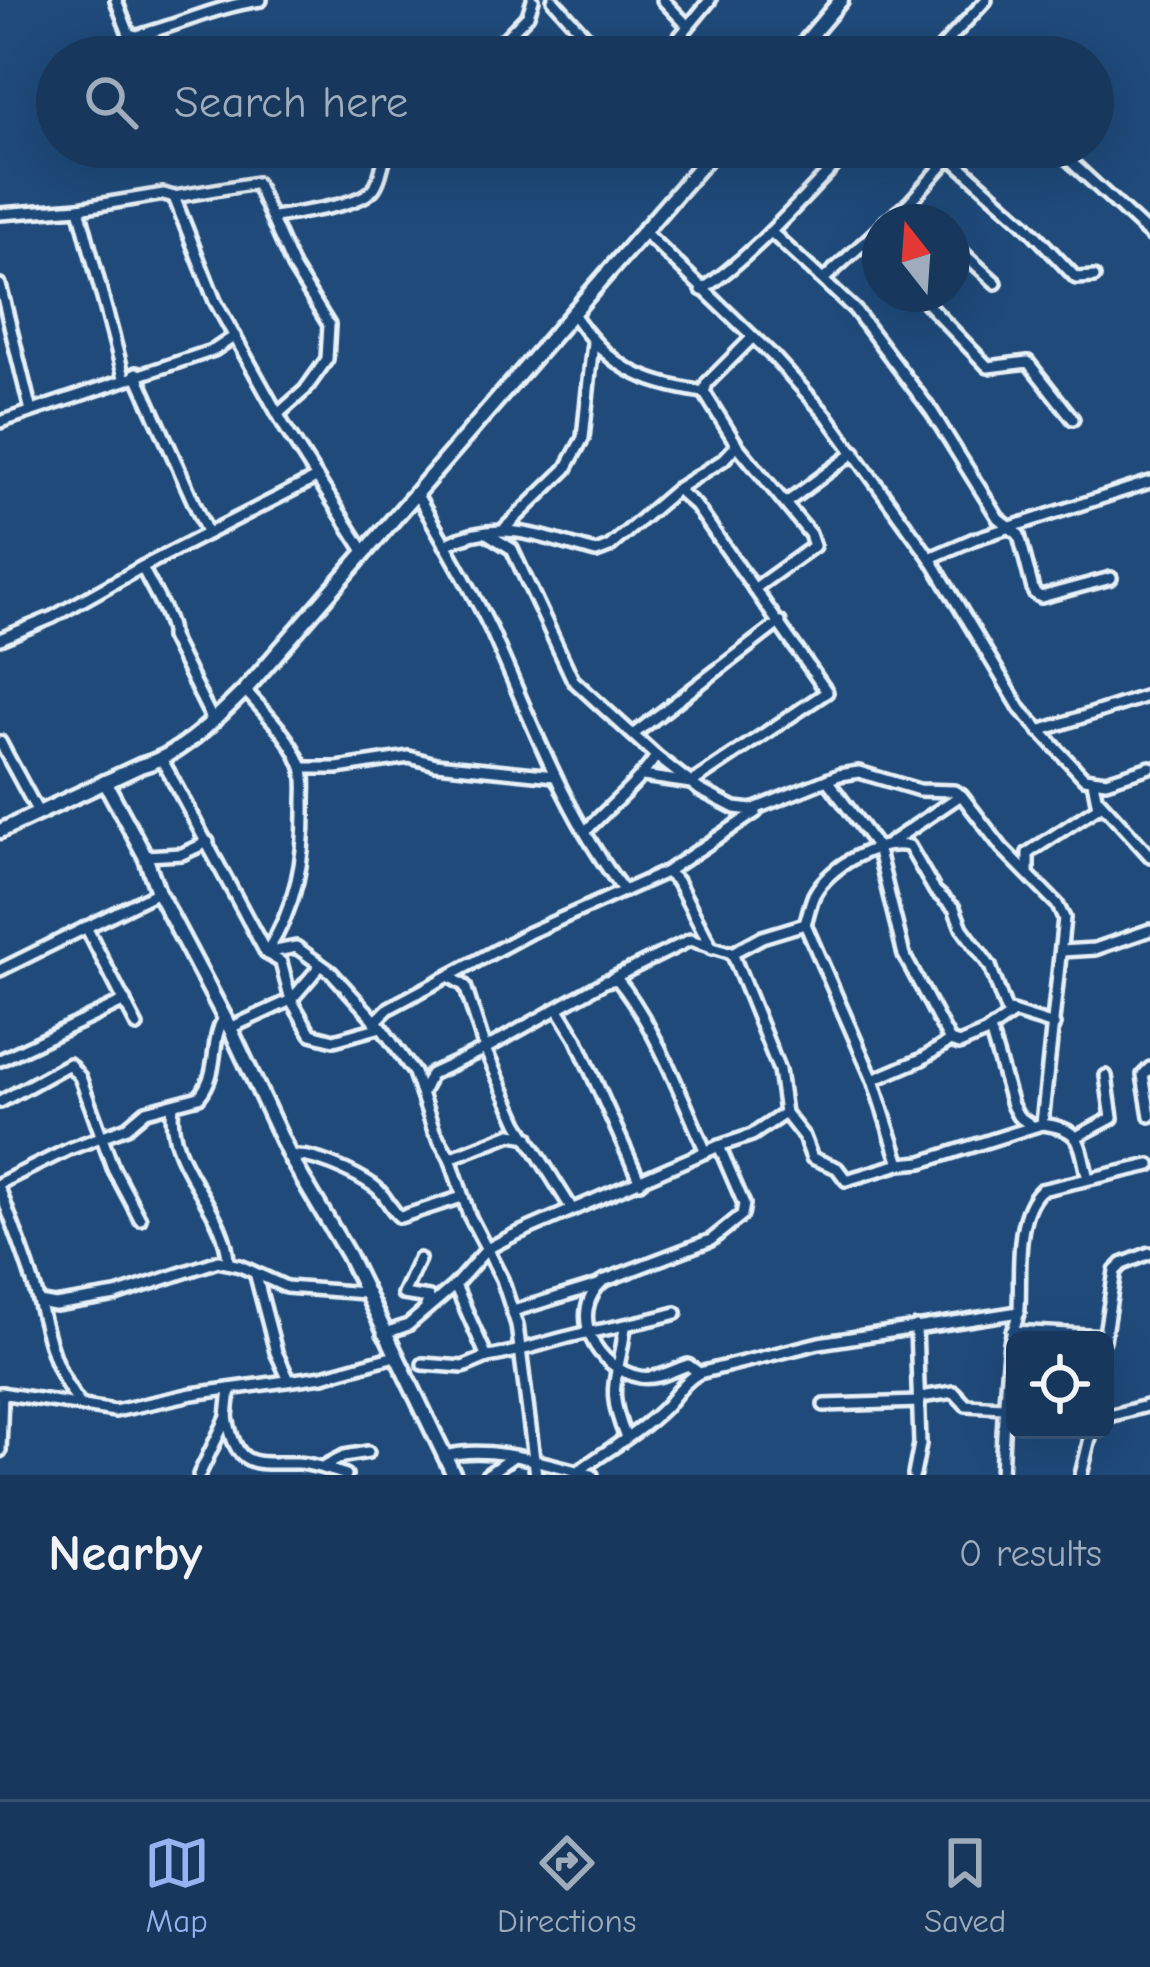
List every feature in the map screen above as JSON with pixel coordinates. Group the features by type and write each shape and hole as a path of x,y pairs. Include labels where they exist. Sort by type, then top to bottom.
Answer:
{"main road":[{"path":"811,36 841,0"},
{"path":"0,831 161,760 213,721 699,168"},
{"path":"105,782 290,1157 335,1230 450,1474"}],"street":[{"path":"116,0 129,34 136,36 196,20 214,9 261,0"},
{"path":"508,36 528,14 533,0"},
{"path":"553,0 585,36"},
{"path":"663,0 688,26"},
{"path":"680,36 710,0"},
{"path":"953,36 986,0"},
{"path":"274,217 361,201 373,192 380,168"},
{"path":"702,290 734,267 833,168"},
{"path":"909,203 941,168"},
{"path":"961,168 1024,223 1076,278 1094,277"},
{"path":"1078,168 1150,235"},
{"path":"0,214 79,208 164,194 174,197 256,183 293,267 329,325 327,359 305,390 278,414"},
{"path":"174,197 204,277 235,337 364,551"},
{"path":"79,208 130,375 207,532"},
{"path":"643,230 754,337 827,416 930,558 987,658 1039,731 1093,782 1150,767"},
{"path":"771,232 855,310 911,384 998,518 1019,535 1037,596 1112,578"},
{"path":"824,279 862,247"},
{"path":"970,259 996,283"},
{"path":"0,285 32,411"},
{"path":"572,312 607,357 632,373 704,392 737,445 810,534 814,546 754,589"},
{"path":"935,312 988,367 1028,362 1073,419"},
{"path":"0,422 214,350 235,337"},
{"path":"704,392 706,383 754,337"},
{"path":"488,534 505,528 566,469 583,438 593,342"},
{"path":"505,528 596,552 609,547 676,489 724,460 737,445"},
{"path":"785,502 855,452"},
{"path":"0,639 53,617 316,478"},
{"path":"930,558 1150,482"},
{"path":"643,776 691,783 827,692 696,506 676,489"},
{"path":"416,492 492,632 584,832 624,891"},
{"path":"445,545 475,532 488,534 512,549 573,680 691,783 735,808 760,809"},
{"path":"142,567 157,603 172,623 171,637 213,721"},
{"path":"634,734 780,622"},
{"path":"245,690 285,736 303,768 303,869 289,899 284,926 266,953"},
{"path":"1039,731 1150,695"},
{"path":"0,742 38,814"},
{"path":"584,832 628,785 643,776 656,756"},
{"path":"303,768 338,768 400,757 555,776"},
{"path":"161,760 266,953 281,962 291,1000 311,1034 324,1040 378,1024 388,1008 529,933 666,872 760,809 827,780 859,772 919,790 954,791 1061,911 1062,951 1038,1125"},
{"path":"827,780 877,847 904,955 950,1041 959,1044 1012,1014"},
{"path":"1093,782 1099,800 1150,856"},
{"path":"900,1164 873,1080 805,924 822,884 961,795"},
{"path":"1028,873 1028,853 1098,807 1099,800"},
{"path":"145,856 182,854 208,842"},
{"path":"890,843 909,846 935,891 954,908 962,928 990,966 1006,1010 1054,1025"},
{"path":"666,872 677,881 712,948"},
{"path":"0,970 158,892"},
{"path":"691,940 732,953 762,937 805,924"},
{"path":"414,1073 431,1074 485,1049 691,940 699,925"},
{"path":"86,927 136,1026"},
{"path":"1062,951 1095,949 1150,930"},
{"path":"266,953 296,947 321,965 378,1024 414,1073 434,1131 450,1158 462,1197 513,1311 523,1352 536,1475"},
{"path":"732,953 779,1070 784,1113 804,1137 812,1158 837,1168 846,1180 922,1162 1038,1125 1064,1126 1078,1136 1088,1179"},
{"path":"81,1406 47,1344 39,1302 0,1187 100,1135 127,1127 146,1111 202,1094 214,1070 219,1025 291,1000 321,965"},
{"path":"449,976 465,986 514,1129 528,1137 572,1209"},
{"path":"613,979 621,983 671,1074 706,1152"},
{"path":"0,1060 124,1001"},
{"path":"558,1009 576,1038 640,1181"},
{"path":"990,1030 1012,1106 1018,1116 1038,1125"},
{"path":"873,1080 950,1041"},
{"path":"217,1054 241,1052"},
{"path":"0,1102 69,1064 80,1077 100,1135 140,1220"},
{"path":"1150,1068 1143,1075 1150,1117"},
{"path":"422,1093 431,1074"},
{"path":"1078,1136 1112,1118 1106,1076"},
{"path":"173,1105 171,1127 196,1190 222,1230 228,1262"},
{"path":"383,1334 408,1325 455,1285 487,1249 752,1135 784,1113"},
{"path":"450,1158 514,1129"},
{"path":"513,1311 598,1285 711,1240 737,1221 744,1204 719,1146"},
{"path":"290,1157 318,1158 372,1184 400,1217 462,1197"},
{"path":"1012,1331 1019,1312 1018,1277 1030,1201 1041,1190 1150,1165"},
{"path":"1105,1331 1115,1271 1150,1253"},
{"path":"419,1259 403,1294 429,1298 426,1307"},
{"path":"39,1302 55,1305 116,1295 218,1261 286,1287 365,1293"},
{"path":"256,1276 269,1330 289,1381"},
{"path":"455,1285 488,1357"},
{"path":"598,1285 588,1300 589,1332 596,1350 637,1377 688,1365 699,1373"},
{"path":"577,1472 626,1438 699,1373 819,1343 1019,1312"},
{"path":"423,1364 463,1367 676,1313"},
{"path":"625,1327 611,1383 626,1438"},
{"path":"914,1475 920,1444 916,1327"},
{"path":"0,1450 1,1393 115,1411 323,1376 395,1356"},
{"path":"1001,1475 1006,1388"},
{"path":"199,1475 226,1417 230,1389"},
{"path":"824,1405 920,1400 954,1392 966,1405 1004,1407"},
{"path":"1114,1415 1150,1405"},
{"path":"226,1417 249,1462 322,1468 346,1475"},
{"path":"1081,1475 1090,1439"},
{"path":"322,1468 344,1456 368,1452"},
{"path":"445,1456 466,1452 592,1475"},
{"path":"487,1475 511,1458"}]}
